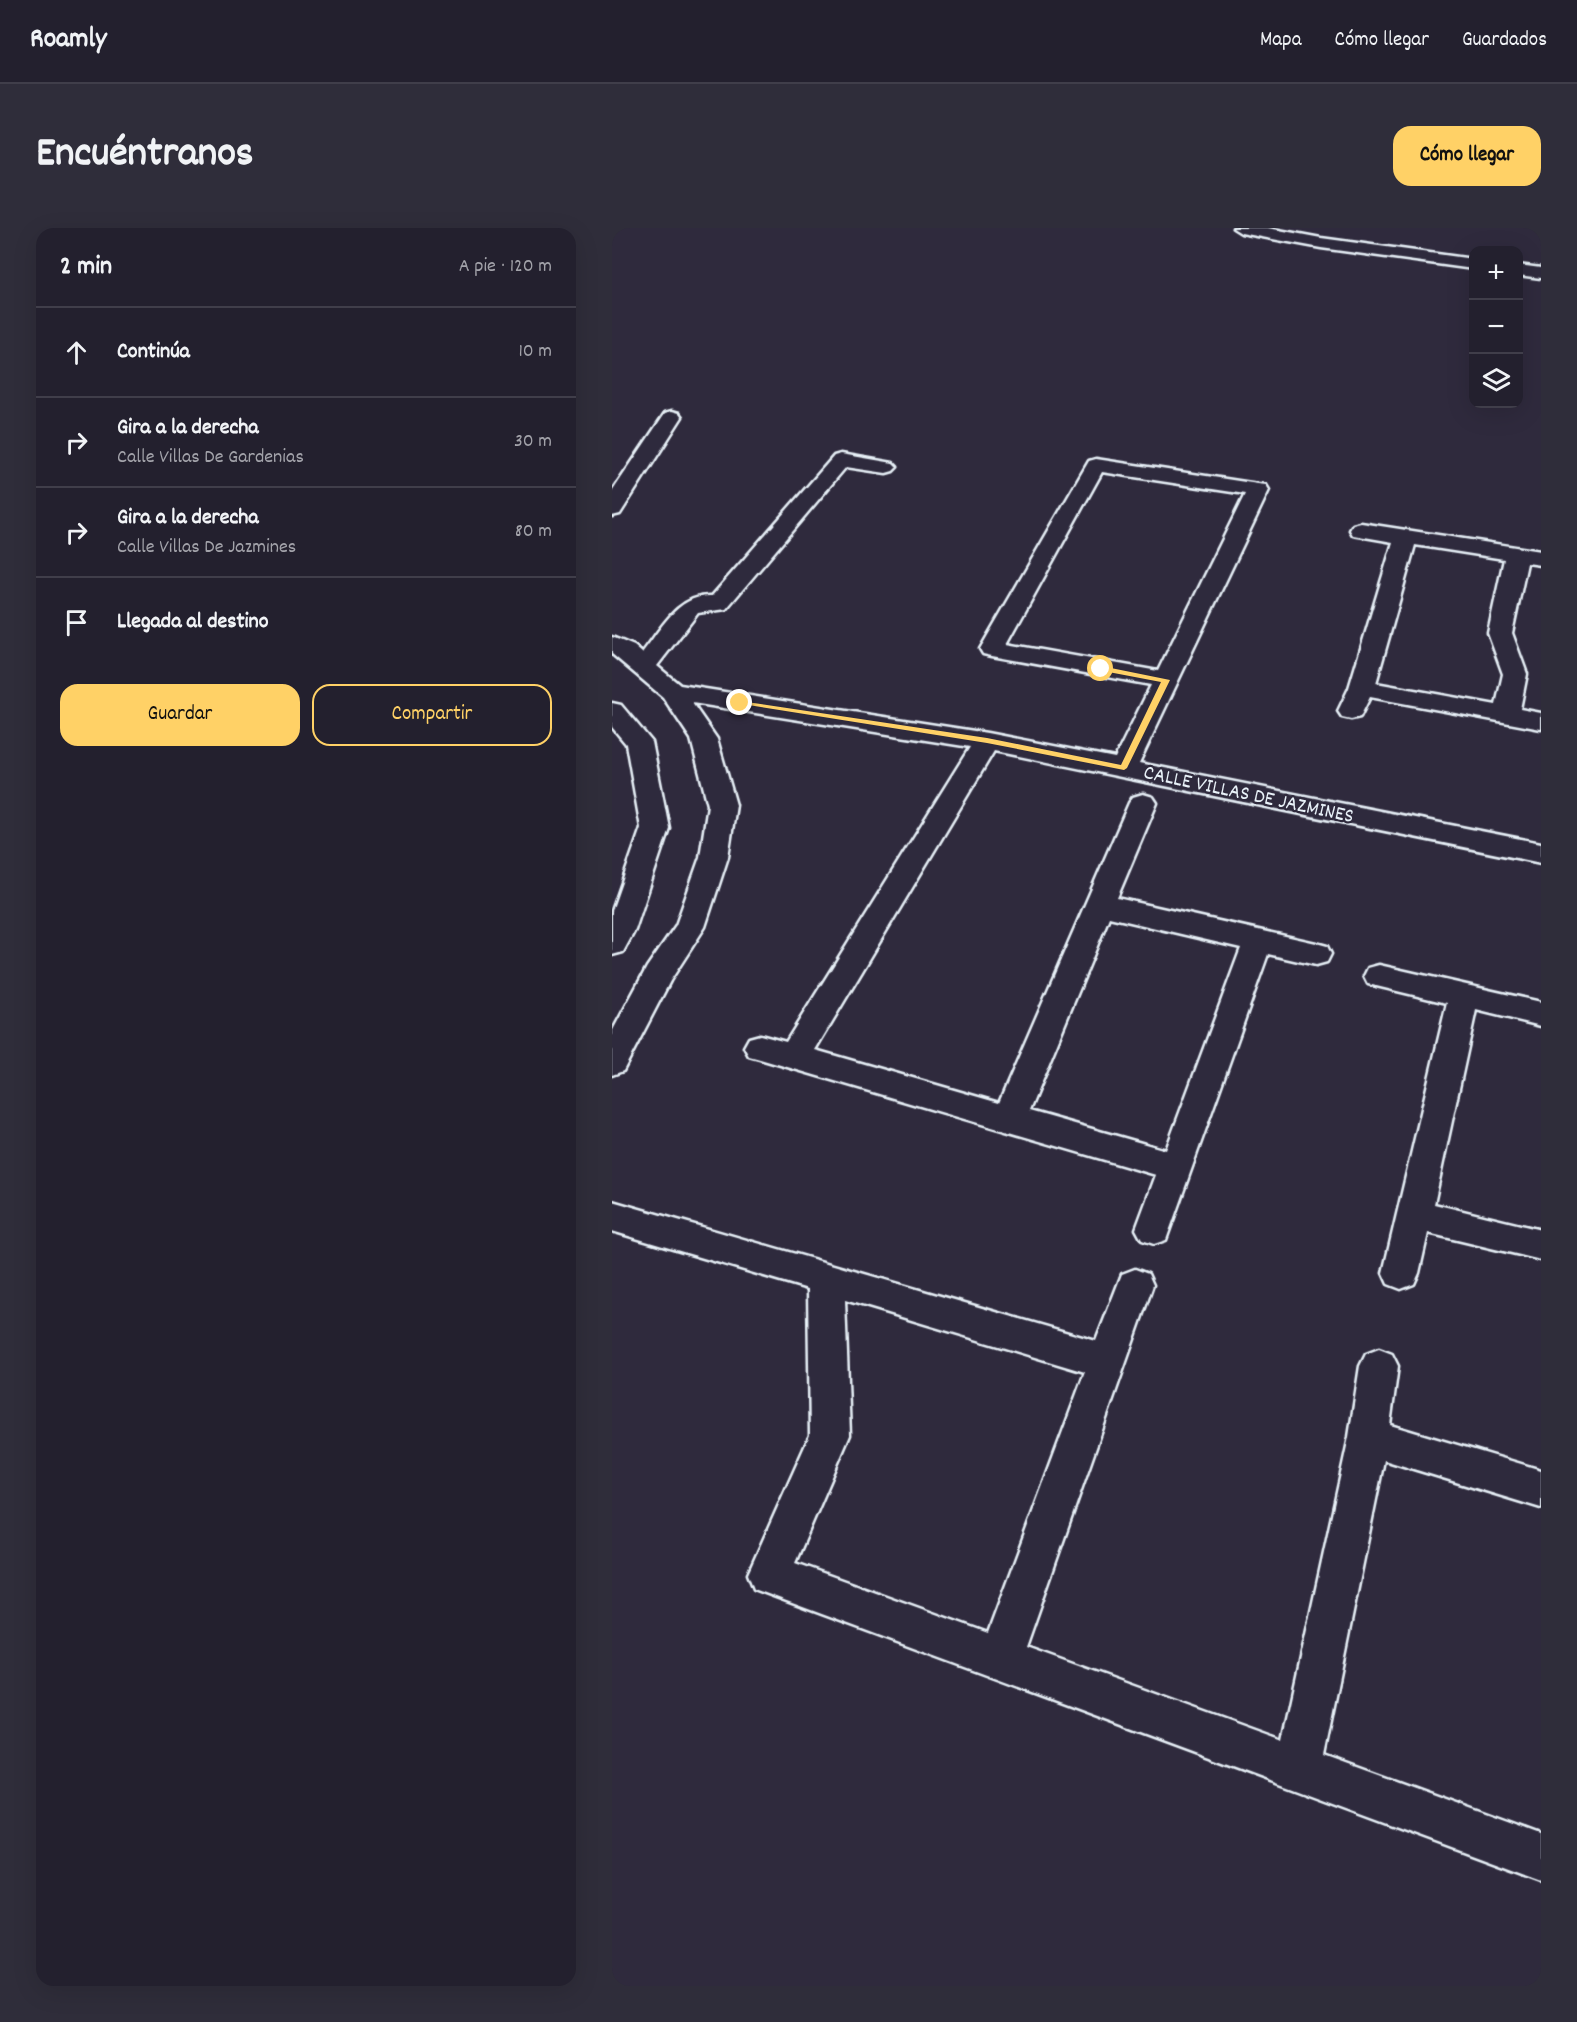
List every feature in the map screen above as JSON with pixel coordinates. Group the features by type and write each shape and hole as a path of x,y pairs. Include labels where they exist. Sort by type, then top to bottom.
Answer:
{"street":[{"path":"1241,228 1321,243 1469,263"},
{"path":"1295,228 1469,252"},
{"path":"1523,260 1541,262"},
{"path":"1523,271 1541,273"},
{"path":"612,509 672,417"},
{"path":"643,667 690,608 704,603 718,604 841,460 886,468"},
{"path":"1124,768 1258,490 1096,465 992,649 1166,680"},
{"path":"1361,530 1541,558"},
{"path":"1351,711 1362,688 1406,537"},
{"path":"1506,715 1515,674 1500,633 1517,554"},
{"path":"612,644 672,692 704,739 722,805 714,856 690,927 658,975 612,1062"},
{"path":"1362,688 1541,721"},
{"name":"CALLE VILLAS DE JAZMINES","path":"672,692 987,741 1541,853"},
{"path":"612,711 639,742 655,828 620,930 612,944"},
{"path":"795,1057 987,741"},
{"path":"1009,1119 1143,803"},
{"path":"1100,905 1316,954"},
{"path":"1154,1229 1258,941"},
{"path":"1379,976 1541,1014"},
{"path":"1401,1273 1464,996"},
{"path":"760,1047 1176,1167"},
{"path":"1416,1215 1541,1245"},
{"path":"612,1216 1107,1361"},
{"path":"826,1279 830,1435 769,1574 1541,1857"},
{"path":"1000,1659 1135,1285"},
{"path":"1299,1768 1369,1437 1379,1365"},
{"path":"1369,1437 1541,1489"}],"route":[{"path":"740,703 987,741 1124,768 1166,680 1101,669"}]}
